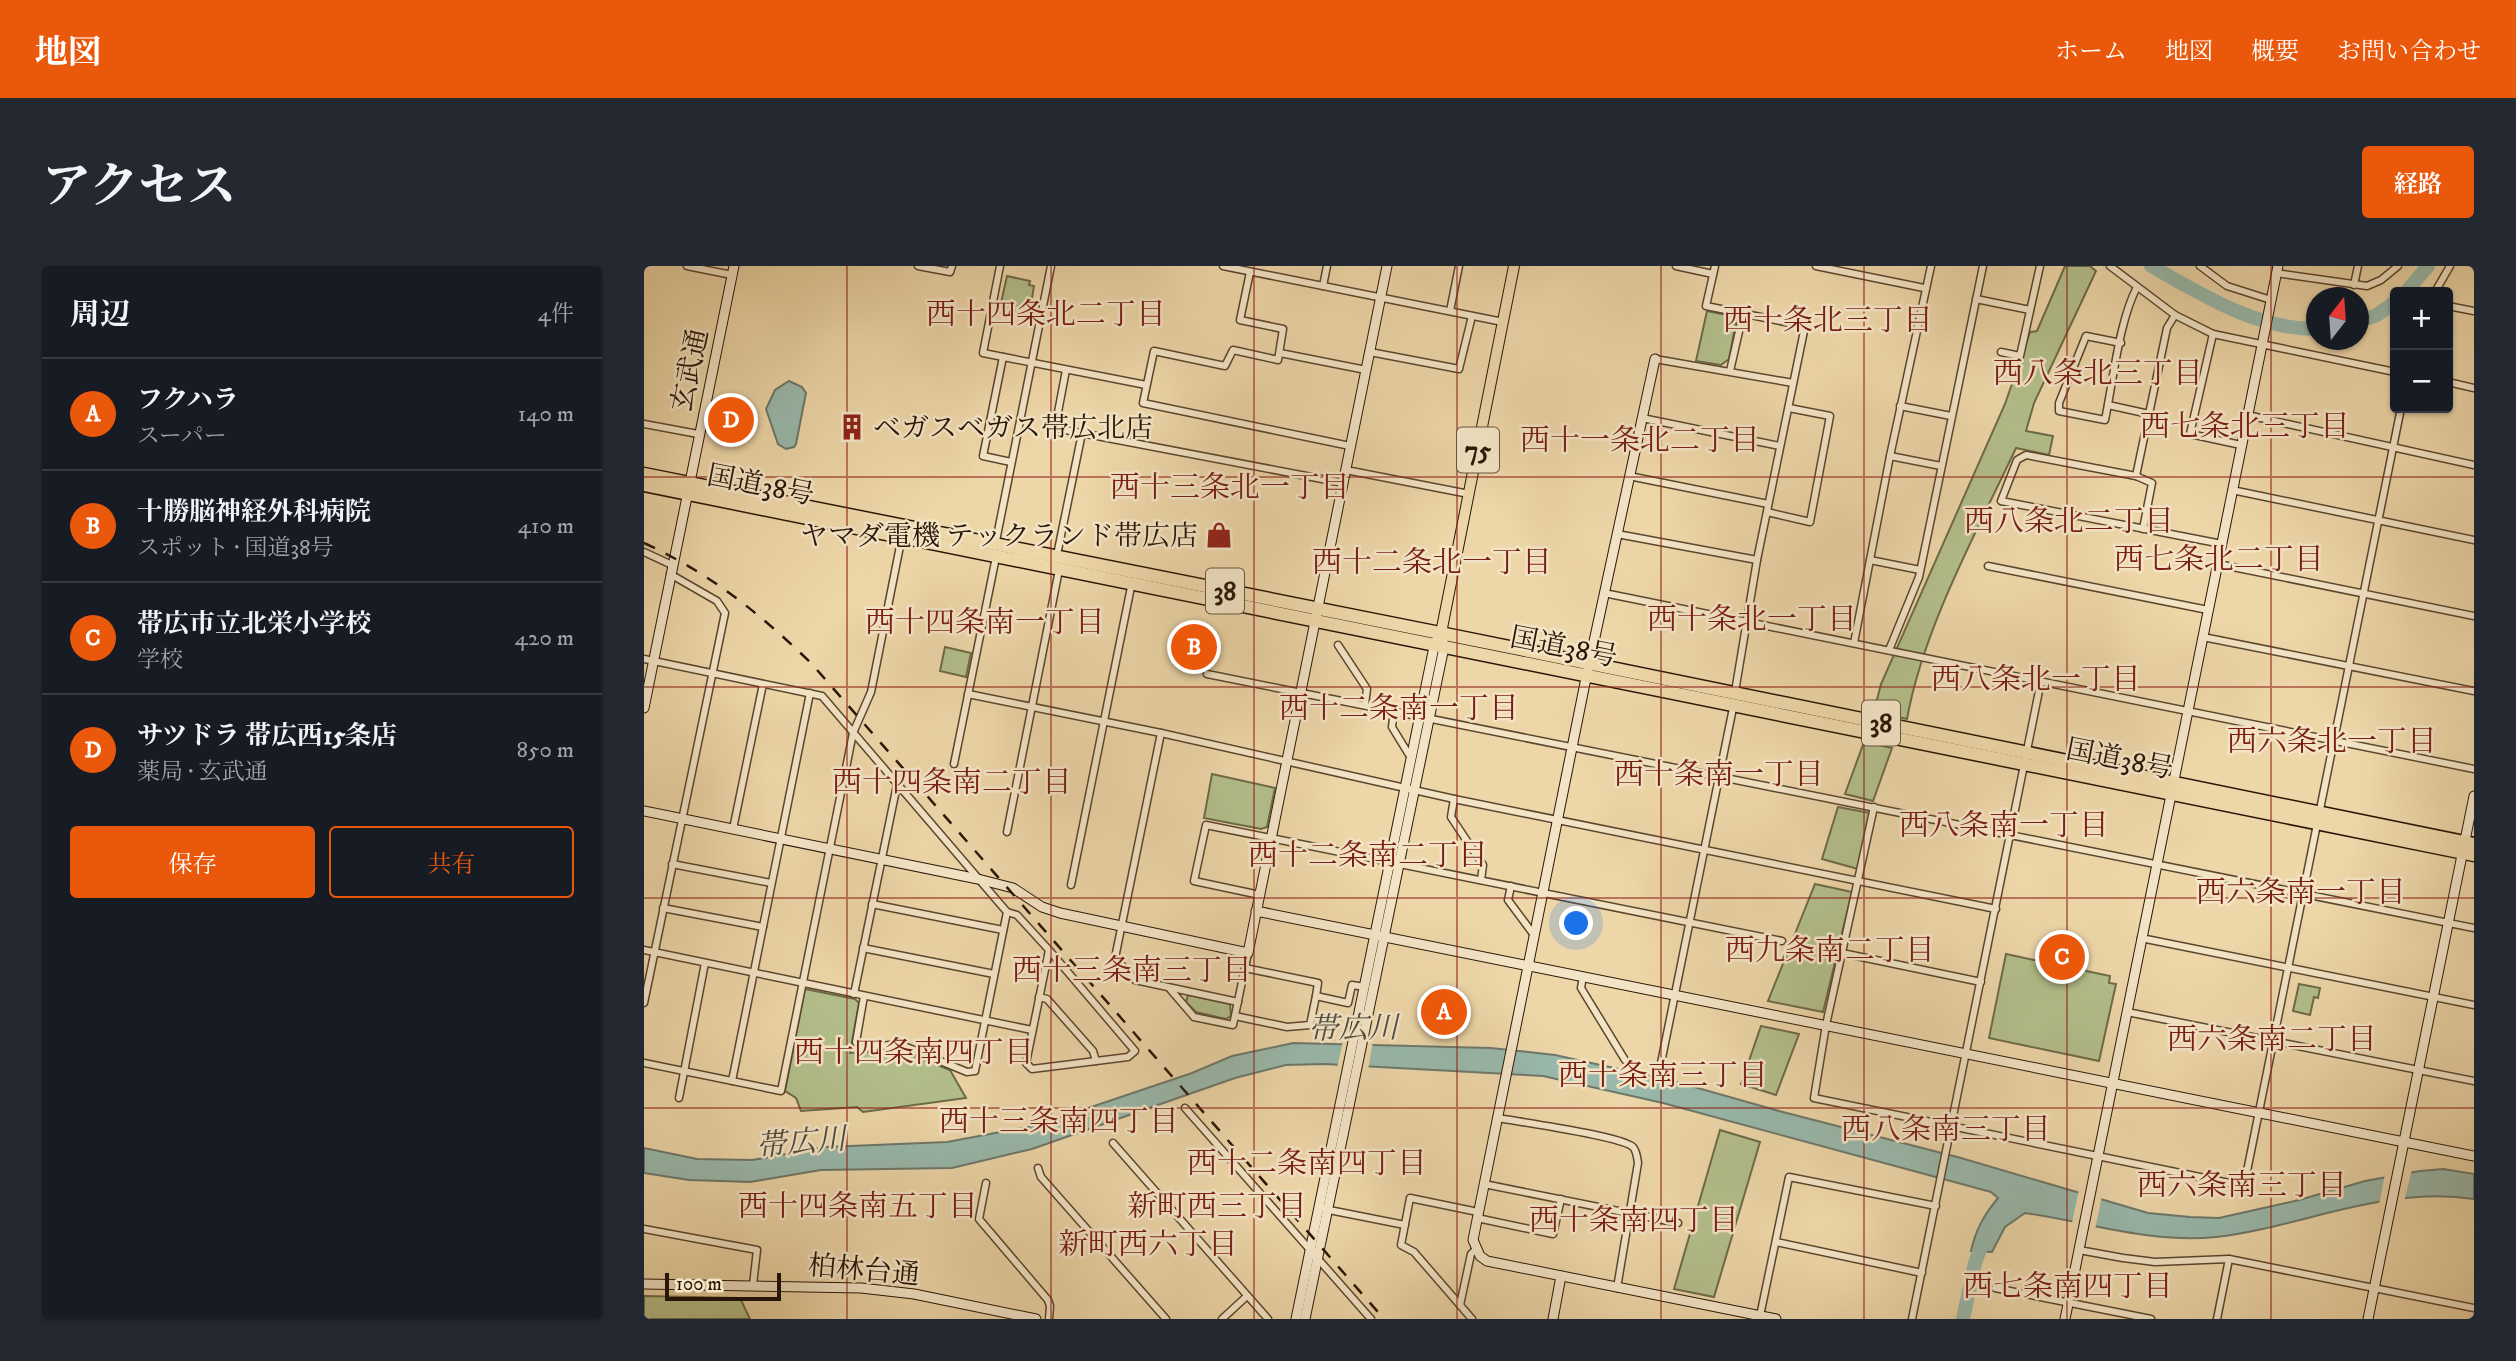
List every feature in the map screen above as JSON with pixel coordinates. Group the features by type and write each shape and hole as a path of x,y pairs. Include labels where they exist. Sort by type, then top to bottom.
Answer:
{"highway":[{"name":"国道38号","path":"644,474 688,488 1316,615 1438,646 1588,670 2469,848"},
{"name":"国道38号","path":"644,485 688,488"},
{"name":"国道38号","path":"1316,615 1441,633 1588,670"}],"main road":[{"name":"75","path":"1441,633 1514,266"}],"street":[{"path":"687,266 733,270"},
{"path":"918,266 950,272 951,266"},
{"path":"1000,266 984,353 1146,385"},
{"path":"954,764 1051,266"},
{"path":"1223,266 1503,322"},
{"path":"1272,276 1274,266"},
{"path":"1323,286 1327,266"},
{"path":"1169,988 1194,1017 1233,1025 1387,266"},
{"path":"1450,311 1460,266"},
{"path":"1675,266 1713,274"},
{"path":"1660,1068 1691,923 1734,699 1745,621 1805,326 1706,306 1715,266"},
{"path":"1816,266 1847,269 1924,288"},
{"path":"1854,643 1924,288 1931,266"},
{"path":"1889,650 1920,570 1983,266"},
{"path":"2001,352 2020,356 2040,266"},
{"path":"2110,266 2175,314 2213,334 2390,371"},
{"path":"2200,266 2227,286 2271,300"},
{"path":"2354,285 2358,266"},
{"path":"2065,1319 2277,269 2367,286 2381,280 2398,266"},
{"path":"2438,287 2451,266"},
{"name":"玄武通","path":"644,708 648,660 671,569 733,270"},
{"path":"1250,272 1240,320 1283,329 1278,360 1233,350 1225,366 1154,351 1143,403 1350,446"},
{"path":"2121,343 2086,336 2059,403 2059,411 2105,420 2121,343 2129,302 2137,287"},
{"path":"1976,299 2030,310"},
{"path":"2453,307 2474,311"},
{"path":"1730,371 1743,314"},
{"path":"2136,476 2167,328 2175,314"},
{"path":"1370,352 1459,369 1472,316"},
{"path":"2213,334 2190,435 2241,445"},
{"path":"1280,353 1366,370"},
{"path":"1003,357 983,456 1011,462"},
{"path":"1776,1319 1487,1261 1480,1256 1473,1240 1557,819 1654,359 1793,383"},
{"path":"1066,370 1055,428 1343,483"},
{"path":"2453,384 2474,388"},
{"path":"2108,405 2149,414"},
{"path":"1900,406 1951,416"},
{"path":"1767,512 1810,522 1830,416 1789,408"},
{"path":"1874,807 1826,1026 1814,1098 2244,1186 2400,413"},
{"path":"2247,415 2474,465"},
{"path":"1642,418 1780,446"},
{"path":"644,424 698,434"},
{"path":"1007,832 1082,433"},
{"path":"2143,529 2152,483 2136,476 2026,455 2017,460 2001,501 2143,529 2222,544"},
{"path":"1890,456 1941,466"},
{"path":"1346,470 1469,494"},
{"path":"1629,476 1768,504"},
{"path":"2232,491 2474,540"},
{"path":"644,1063 781,1091 853,733 871,692 903,532"},
{"path":"1617,534 1757,560"},
{"path":"644,552 717,601 724,613 644,1003"},
{"path":"1870,560 1920,570"},
{"path":"2218,564 2474,616"},
{"path":"1988,566 2208,610"},
{"path":"1071,885 1133,578"},
{"path":"1604,593 2474,769"},
{"path":"1305,1319 1324,1208 1441,633"},
{"path":"2203,637 2474,691"},
{"path":"1338,645 1367,690 1365,704"},
{"path":"648,660 822,696 1007,912 1017,915 1049,950 1135,1051 1128,1058 1032,1069 1026,1063 1049,950"},
{"path":"1207,674 2474,928"},
{"path":"1912,1319 2041,681"},
{"path":"733,829 763,684"},
{"path":"732,1081 810,693"},
{"path":"968,694 1161,733 1454,799 1996,909"},
{"path":"1394,710 1392,727 1411,758"},
{"path":"1410,788 1411,758 1424,717"},
{"path":"1161,733 1115,958 1135,980 1238,1002"},
{"path":"854,994 897,785"},
{"path":"2368,1319 2449,923 2469,848 2474,796"},
{"path":"1454,799 1451,817 1483,865 1481,880"},
{"path":"644,811 978,878 1013,888 1041,906 1060,914 1248,953"},
{"path":"1260,895 1195,881 1206,825 1783,941"},
{"path":"672,864 771,883"},
{"path":"1511,886 1508,901 1534,935"},
{"path":"872,904 1003,930"},
{"path":"663,908 763,927"},
{"path":"1256,911 2474,1156"},
{"path":"864,996 856,1042 861,1048 899,1044 967,1072 975,1071 1007,912"},
{"path":"1359,1038 1365,987 1379,936"},
{"path":"2141,939 2474,1005"},
{"path":"863,948 995,974"},
{"path":"644,950 1032,1030"},
{"path":"1842,953 1981,982"},
{"path":"679,1098 705,963"},
{"path":"1235,1016 1287,1027 1310,1025 1318,983 1245,968"},
{"path":"1583,976 1581,988 1625,1060"},
{"path":"1315,996 1348,1003 1352,985 1365,987"},
{"path":"1039,997 1047,999 1093,1051 1096,1061"},
{"path":"2127,1012 2474,1081"},
{"path":"1185,1108 1371,1319"},
{"path":"1498,1118 1594,1135 1631,1145 1637,1153 1638,1163 1616,1288"},
{"path":"1113,1143 1268,1319"},
{"path":"1038,1168 1041,1177 1166,1319"},
{"path":"1760,1316 1789,1177 1936,1206"},
{"path":"986,1183 979,1219 1048,1300 1051,1306 1049,1319"},
{"path":"1484,1184 1678,1223"},
{"path":"1472,1319 1414,1252 1401,1245 1410,1198 1553,1234 1561,1199"},
{"path":"1324,1208 1405,1225"},
{"path":"644,1229 757,1250 753,1285"},
{"path":"1776,1242 1922,1273"},
{"path":"1460,1305 1471,1254 1476,1249"},
{"path":"2079,1250 2155,1262 2229,1259 2474,1308"},
{"path":"1296,1319 1315,1256"},
{"path":"2217,1319 2229,1259"},
{"path":"1553,1319 1561,1276"},
{"name":"柏林台通","path":"644,1284 890,1290 1036,1319"},
{"path":"1995,1288 2151,1319"},
{"path":"1222,1319 1247,1296"}],"green space":[{"path":"2065,266 2090,266 2096,271 2034,403 2026,431 2053,436 2049,455 2016,448 1938,616 1925,650 1907,719 1874,711 1881,684 2005,404 2030,332 2037,331"},
{"path":"1007,276 1030,281 1029,285 1034,286 1024,317 999,312"},
{"path":"1707,311 1737,317 1729,359 1721,365 1696,361"},
{"path":"945,647 971,653 966,677 940,671"},
{"path":"1864,742 1892,748 1873,801 1845,794"},
{"path":"1212,774 1275,788 1267,827 1261,829 1204,818"},
{"path":"1838,807 1870,813 1858,869 1822,859"},
{"path":"1815,884 1852,892 1823,1012 1768,1001"},
{"path":"2006,954 2110,976 2109,983 2116,984 2099,1061 1989,1038"},
{"path":"2299,984 2320,988 2318,998 2314,997 2310,1015 2293,1011"},
{"path":"805,989 855,999 859,1003 850,1053 899,1050 950,1070 966,1098 863,1112 857,1107 801,1111 796,1098 785,1091"},
{"path":"1188,995 1230,1004 1231,1016 1226,1019 1196,1012 1186,1002"},
{"path":"1761,1026 1799,1034 1776,1095 1741,1084"},
{"path":"1720,1130 1760,1142 1714,1297 1674,1289"},
{"path":"644,1296 740,1298 750,1319 644,1319"}],"shaded area":[{"path":"789,381 802,387 806,393 796,444 786,449 778,444 766,409 775,390"},
{"path":"1293,1043 1491,1048 1555,1055 1673,1081 1961,1158 2148,1213 2219,1218 2299,1200 2365,1181 2443,1169 2474,1174 2474,1199 2441,1196 2376,1202 2248,1232 2192,1238 2144,1235 2025,1213 2005,1227 1992,1252 1971,1251 1981,1223 1998,1198 1991,1192 1663,1103 1543,1076 1324,1064 1286,1065 1235,1078 1032,1149 952,1168 821,1170 750,1182 689,1180 644,1173 644,1148 697,1159 752,1160 826,1147 947,1142 1038,1125 1192,1073 1232,1056"}],"pier":[{"path":"1343,1041 1373,1041 1368,1070 1337,1068"},
{"path":"2412,1169 2404,1202 2379,1205 2385,1174"},
{"path":"2079,1189 2102,1196 2095,1229 2072,1223"}],"waterway":[{"path":"2151,266 2210,299 2251,317 2306,328"},
{"path":"2410,287 2428,266"},
{"path":"2369,318 2390,306"},
{"path":"1963,1319 1975,1263 1985,1236"}],"railway":[{"path":"644,543 691,568 733,596 811,663 1384,1319"}],"place":[{"name":"サツドラ 帯広西15条店","path":"731,420"},
{"name":"ベガスベガス帯広北店","path":"852,427"},
{"name":"ヤマダ電機 テックランド帯広店","path":"1219,535"},
{"name":"十勝脳神経外科病院","path":"1194,647"},
{"name":"帯広市立北栄小学校","path":"2062,957"},
{"name":"フクハラ","path":"1444,1012"}],"district":[{"name":"西十四条北二丁目","path":"1046,314"},
{"name":"西十条北三丁目","path":"1828,320"},
{"name":"西八条北三丁目","path":"2098,373"},
{"name":"西七条北三丁目","path":"2245,426"},
{"name":"西十一条北二丁目","path":"1640,440"},
{"name":"西十三条北一丁目","path":"1230,487"},
{"name":"西八条北二丁目","path":"2069,521"},
{"name":"西七条北二丁目","path":"2219,559"},
{"name":"西十二条北一丁目","path":"1432,562"},
{"name":"西十条北一丁目","path":"1752,619"},
{"name":"西十四条南一丁目","path":"985,622"},
{"name":"西八条北一丁目","path":"2036,679"},
{"name":"西十二条南一丁目","path":"1399,708"},
{"name":"西六条北一丁目","path":"2332,741"},
{"name":"西十条南一丁目","path":"1719,774"},
{"name":"西十四条南二丁目","path":"952,782"},
{"name":"西八条南一丁目","path":"2004,825"},
{"name":"西十二条南二丁目","path":"1368,855"},
{"name":"西六条南一丁目","path":"2301,892"},
{"name":"西九条南二丁目","path":"1830,950"},
{"name":"西十三条南三丁目","path":"1132,970"},
{"name":"西六条南二丁目","path":"2272,1039"},
{"name":"西十四条南四丁目","path":"914,1052"},
{"name":"西十条南三丁目","path":"1663,1075"},
{"name":"西十三条南四丁目","path":"1059,1121"},
{"name":"西八条南三丁目","path":"1946,1129"},
{"name":"西十二条南四丁目","path":"1307,1163"},
{"name":"西六条南三丁目","path":"2242,1185"},
{"name":"西十四条南五丁目","path":"858,1206"},
{"name":"新町西三丁目","path":"1217,1206"},
{"name":"西十条南四丁目","path":"1634,1220"},
{"name":"新町西六丁目","path":"1148,1244"},
{"name":"西七条南四丁目","path":"2068,1286"}],"water label":[{"name":"帯広川","path":"1353,1028"},
{"name":"帯広川","path":"801,1142"}]}
